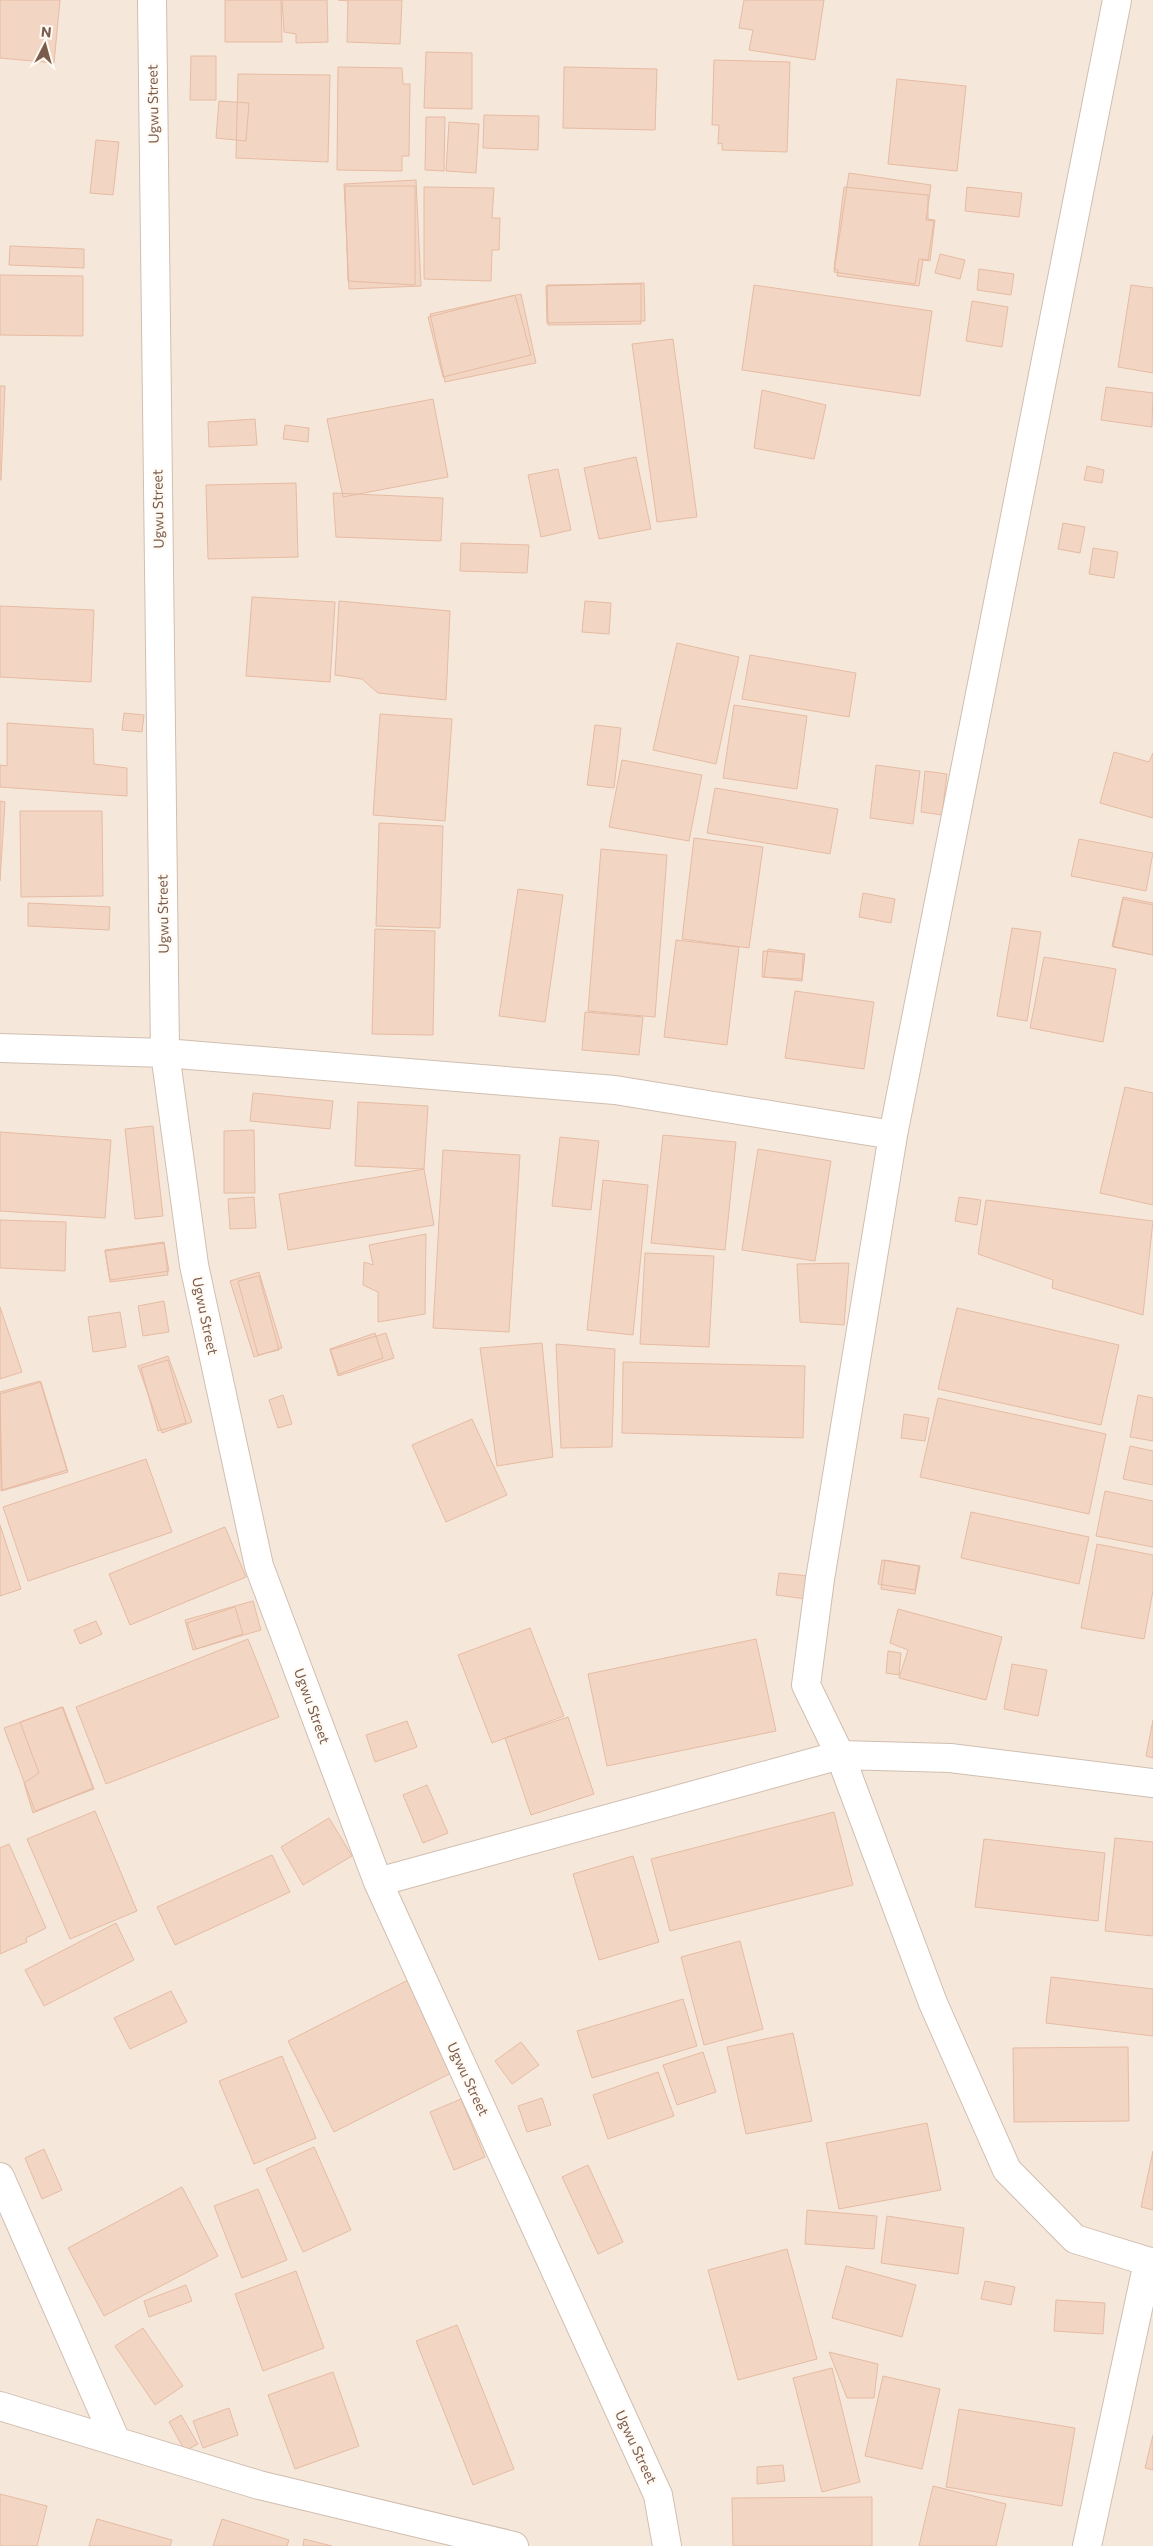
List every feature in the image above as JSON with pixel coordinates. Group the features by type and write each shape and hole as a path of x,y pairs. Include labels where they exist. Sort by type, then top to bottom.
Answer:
{"street":[{"name":"Ugwu Street","path":"152,0 165,1053 194,1265 260,1566 378,1882 658,2495 667,2546"},
{"path":"1087,2546 1150,2263 1075,2239 1007,2170 933,2003 840,1755 806,1685 820,1579 893,1135 1117,0"},
{"path":"0,1048 165,1053 615,1090 893,1135"},
{"path":"378,1882 840,1755 950,1758 1153,1783"},
{"path":"0,2177 116,2441"},
{"path":"0,2406 259,2485 514,2546"}],"shaded area":[{"path":"0,0 1153,0 1153,2546 0,2546"}],"building":[{"path":"0,0 60,0 54,63 0,58"},
{"path":"225,0 281,0 282,42 225,42"},
{"path":"282,0 327,0 328,42 296,43 296,34 284,32"},
{"path":"338,0 402,0 400,44 347,42 348,1"},
{"path":"744,0 824,0 815,60 749,50 753,30 739,28"},
{"path":"426,52 472,53 472,109 424,108"},
{"path":"191,56 216,56 216,100 190,100"},
{"path":"714,60 790,62 787,152 722,150 722,143 718,144 719,125 712,125"},
{"path":"338,67 402,68 403,84 410,84 409,156 402,156 402,171 337,170"},
{"path":"564,67 657,69 655,130 563,128"},
{"path":"238,74 330,75 328,162 236,158"},
{"path":"897,79 966,86 957,171 888,164"},
{"path":"219,101 249,103 246,141 216,138"},
{"path":"484,115 539,116 538,150 483,148"},
{"path":"426,117 445,117 444,171 425,170"},
{"path":"449,122 479,124 476,173 446,171"},
{"path":"96,140 119,142 113,195 90,193"},
{"path":"849,173 931,185 926,220 934,221 928,260 919,259 915,284 834,272"},
{"path":"416,180 421,286 349,289 344,184"},
{"path":"345,186 415,186 415,285 348,281"},
{"path":"424,187 494,188 492,218 500,218 499,250 492,250 491,281 424,279"},
{"path":"844,187 928,195 928,219 935,220 930,261 923,260 919,286 837,276 838,270 834,269"},
{"path":"967,187 1022,193 1019,217 965,211"},
{"path":"10,246 84,249 84,268 9,265"},
{"path":"940,254 965,260 960,279 935,273"},
{"path":"979,269 1014,274 1011,295 977,290"},
{"path":"0,275 83,276 83,336 0,335"},
{"path":"644,283 645,321 547,323 546,286"},
{"path":"641,284 641,324 548,325 547,285"},
{"path":"754,285 932,311 920,396 742,370"},
{"path":"1131,285 1153,288 1153,373 1118,367"},
{"path":"521,294 536,363 445,382 430,314"},
{"path":"515,295 531,355 443,377 428,317"},
{"path":"972,301 1008,307 1002,347 966,341"},
{"path":"673,339 697,517 657,522 632,344"},
{"path":"0,386 5,386 1,480 0,480"},
{"path":"1106,387 1153,393 1152,427 1101,420"},
{"path":"762,390 826,405 814,459 754,448"},
{"path":"433,399 448,477 343,497 327,419"},
{"path":"255,419 257,445 209,447 208,422"},
{"path":"285,425 309,428 308,442 283,439"},
{"path":"636,457 651,529 599,539 584,468"},
{"path":"1087,466 1104,470 1102,483 1084,480"},
{"path":"558,469 571,530 541,537 528,475"},
{"path":"296,483 298,557 208,559 206,485"},
{"path":"333,493 443,498 441,541 336,537"},
{"path":"1063,523 1085,527 1080,553 1058,549"},
{"path":"461,543 529,545 527,573 460,571"},
{"path":"1093,548 1118,552 1114,578 1089,574"},
{"path":"252,597 335,602 330,682 246,676"},
{"path":"339,601 450,611 446,700 378,693 362,679 335,675"},
{"path":"585,601 611,603 609,634 582,632"},
{"path":"0,606 94,610 91,682 0,677"},
{"path":"677,643 739,657 716,764 653,750"},
{"path":"750,655 856,673 849,717 742,699"},
{"path":"734,705 807,716 797,789 723,778"},
{"path":"124,713 144,715 142,732 122,730"},
{"path":"380,714 452,719 445,821 373,815"},
{"path":"7,723 93,729 94,764 127,768 127,796 0,787 0,765 7,766"},
{"path":"595,725 621,728 614,788 587,785"},
{"path":"1114,752 1149,762 1153,753 1153,818 1100,803"},
{"path":"622,760 702,775 689,841 609,827"},
{"path":"876,765 920,771 913,824 870,818"},
{"path":"925,771 947,774 942,815 921,812"},
{"path":"715,788 838,809 830,854 707,833"},
{"path":"0,801 5,802 0,881"},
{"path":"20,811 102,811 103,896 21,897"},
{"path":"379,823 443,826 440,928 376,926"},
{"path":"694,838 763,847 749,948 682,939"},
{"path":"1079,839 1153,853 1146,891 1071,876"},
{"path":"601,849 667,855 655,1017 588,1011"},
{"path":"518,889 563,895 545,1022 499,1016"},
{"path":"863,893 895,899 891,923 859,917"},
{"path":"1123,897 1153,903 1153,955 1112,946"},
{"path":"1123,899 1153,905 1153,955 1113,947"},
{"path":"28,903 110,907 109,930 28,926"},
{"path":"1012,928 1041,932 1027,1021 997,1016"},
{"path":"375,929 435,931 433,1035 372,1034"},
{"path":"676,940 739,947 727,1045 664,1037"},
{"path":"768,949 805,954 802,981 764,977"},
{"path":"763,951 803,954 802,979 762,977"},
{"path":"1044,957 1116,969 1103,1042 1030,1028"},
{"path":"795,991 874,1002 864,1069 785,1058"},
{"path":"585,1012 643,1017 639,1055 582,1050"},
{"path":"1125,1087 1153,1093 1153,1205 1100,1193"},
{"path":"253,1093 333,1101 330,1129 250,1121"},
{"path":"358,1102 428,1106 424,1169 355,1166"},
{"path":"153,1126 163,1216 135,1219 125,1129"},
{"path":"254,1130 255,1193 224,1193 224,1131"},
{"path":"0,1132 111,1140 105,1218 0,1211"},
{"path":"663,1135 736,1142 725,1250 651,1243"},
{"path":"560,1137 599,1141 591,1210 552,1206"},
{"path":"758,1149 831,1161 815,1261 742,1250"},
{"path":"443,1150 520,1155 509,1332 433,1328"},
{"path":"424,1169 434,1225 288,1250 279,1194"},
{"path":"603,1180 648,1185 633,1335 587,1330"},
{"path":"254,1197 256,1228 230,1229 228,1199"},
{"path":"959,1197 981,1200 977,1225 955,1221"},
{"path":"986,1200 1153,1221 1143,1315 1052,1288 1053,1280 978,1254"},
{"path":"0,1220 66,1222 65,1271 0,1268"},
{"path":"426,1234 425,1314 378,1322 378,1292 363,1285 364,1262 373,1265 369,1245"},
{"path":"164,1242 169,1271 110,1280 105,1250"},
{"path":"164,1243 168,1275 110,1282 105,1251"},
{"path":"645,1253 714,1256 709,1347 640,1344"},
{"path":"849,1263 844,1325 800,1322 797,1264"},
{"path":"259,1272 282,1348 254,1357 230,1281"},
{"path":"259,1276 279,1350 258,1355 238,1281"},
{"path":"164,1301 169,1332 143,1336 138,1306"},
{"path":"0,1307 22,1372 0,1379"},
{"path":"957,1308 1119,1345 1101,1425 938,1389"},
{"path":"120,1312 126,1347 93,1352 88,1317"},
{"path":"375,1333 383,1358 339,1374 330,1349"},
{"path":"386,1333 394,1358 338,1376 330,1350"},
{"path":"542,1343 553,1457 497,1466 480,1348"},
{"path":"556,1344 615,1349 612,1447 561,1448"},
{"path":"168,1356 192,1422 162,1433 138,1366"},
{"path":"168,1360 186,1423 158,1431 141,1368"},
{"path":"623,1362 805,1366 803,1438 622,1433"},
{"path":"40,1381 67,1470 2,1490 0,1392"},
{"path":"41,1382 68,1472 1,1491 0,1394"},
{"path":"283,1395 292,1424 278,1428 269,1400"},
{"path":"1138,1395 1153,1398 1153,1441 1130,1437"},
{"path":"938,1398 1106,1434 1089,1514 920,1477"},
{"path":"904,1414 929,1418 925,1441 901,1438"},
{"path":"472,1419 507,1495 446,1522 412,1445"},
{"path":"1130,1446 1153,1451 1153,1485 1123,1479"},
{"path":"146,1459 172,1532 28,1581 3,1507"},
{"path":"1105,1491 1153,1501 1153,1547 1096,1536"},
{"path":"971,1512 1089,1537 1079,1584 961,1558"},
{"path":"0,1525 21,1589 0,1596"},
{"path":"225,1527 246,1577 130,1625 109,1574"},
{"path":"1097,1544 1153,1555 1153,1591 1144,1639 1081,1628"},
{"path":"882,1560 919,1566 915,1590 878,1584"},
{"path":"885,1560 920,1566 915,1594 881,1589"},
{"path":"779,1573 809,1576 806,1599 776,1595"},
{"path":"253,1601 261,1630 193,1650 185,1620"},
{"path":"235,1607 243,1634 196,1649 187,1623"},
{"path":"898,1609 1002,1637 986,1700 899,1678 908,1650 890,1643"},
{"path":"96,1621 102,1634 80,1644 74,1630"},
{"path":"530,1628 564,1716 492,1743 458,1655"},
{"path":"248,1639 279,1717 106,1784 76,1707"},
{"path":"756,1639 776,1731 607,1766 588,1674"},
{"path":"888,1651 901,1653 899,1675 886,1673"},
{"path":"1012,1664 1047,1670 1038,1716 1004,1709"},
{"path":"62,1707 93,1788 33,1813 24,1783 39,1773 20,1722"},
{"path":"63,1707 94,1789 35,1811 4,1728"},
{"path":"568,1717 594,1794 531,1815 505,1738"},
{"path":"1153,1720 1153,1758 1146,1756"},
{"path":"407,1721 417,1747 375,1762 366,1735"},
{"path":"427,1785 448,1833 423,1843 403,1795"},
{"path":"95,1811 137,1911 70,1939 27,1839"},
{"path":"834,1812 853,1885 670,1931 651,1859"},
{"path":"329,1818 352,1856 303,1885 281,1847"},
{"path":"1115,1838 1153,1842 1153,1936 1105,1931"},
{"path":"984,1839 1105,1853 1098,1921 975,1907"},
{"path":"9,1844 46,1928 26,1938 27,1942 0,1954 0,1848"},
{"path":"272,1855 290,1892 175,1945 157,1907"},
{"path":"633,1856 659,1942 599,1960 573,1874"},
{"path":"116,1923 134,1960 44,2006 25,1970"},
{"path":"740,1941 763,2029 704,2045 681,1957"},
{"path":"1051,1977 1153,1989 1153,2036 1046,2023"},
{"path":"412,1978 459,2069 334,2132 288,2041"},
{"path":"171,1991 187,2022 130,2049 114,2018"},
{"path":"683,1999 697,2046 592,2078 577,2031"},
{"path":"793,2033 812,2121 746,2134 727,2047"},
{"path":"521,2042 539,2065 512,2084 495,2061"},
{"path":"1128,2047 1129,2121 1014,2122 1013,2048"},
{"path":"703,2052 716,2092 677,2105 663,2065"},
{"path":"282,2056 316,2138 254,2164 219,2081"},
{"path":"658,2072 674,2116 608,2139 593,2095"},
{"path":"542,2098 551,2125 527,2132 518,2106"},
{"path":"461,2099 485,2157 454,2170 430,2112"},
{"path":"927,2123 941,2190 839,2209 826,2143"},
{"path":"314,2147 351,2230 303,2252 266,2169"},
{"path":"44,2149 62,2190 42,2199 25,2158"},
{"path":"1153,2151 1153,2210 1141,2207"},
{"path":"588,2165 623,2242 598,2254 562,2177"},
{"path":"182,2187 218,2256 104,2316 68,2248"},
{"path":"258,2189 287,2260 242,2278 214,2206"},
{"path":"807,2210 877,2216 874,2249 805,2244"},
{"path":"887,2216 964,2228 958,2274 881,2263"},
{"path":"787,2249 817,2359 738,2380 708,2270"},
{"path":"846,2266 916,2285 902,2337 832,2318"},
{"path":"296,2271 324,2348 263,2371 235,2294"},
{"path":"985,2281 1015,2287 1011,2305 981,2299"},
{"path":"186,2285 192,2301 149,2317 144,2301"},
{"path":"1056,2300 1105,2303 1103,2334 1054,2331"},
{"path":"457,2325 514,2469 473,2485 416,2341"},
{"path":"143,2328 183,2386 155,2405 115,2346"},
{"path":"829,2352 878,2364 874,2398 847,2398"},
{"path":"832,2368 860,2482 822,2492 793,2378"},
{"path":"333,2372 359,2446 295,2469 268,2395"},
{"path":"883,2376 940,2389 922,2469 865,2456"},
{"path":"229,2408 238,2435 203,2448 193,2421"},
{"path":"959,2409 1075,2428 1062,2506 946,2487"},
{"path":"181,2415 198,2444 185,2451 169,2422"},
{"path":"1153,2435 1153,2470 1145,2468"},
{"path":"783,2465 785,2481 757,2484 757,2467"},
{"path":"933,2486 1006,2504 996,2546 919,2546"},
{"path":"0,2494 47,2506 37,2546 0,2546"},
{"path":"872,2497 872,2546 733,2546 732,2498"},
{"path":"97,2519 172,2540 170,2546 89,2546"},
{"path":"222,2519 289,2540 287,2546 213,2546"},
{"path":"304,2539 332,2546 303,2546"}]}
